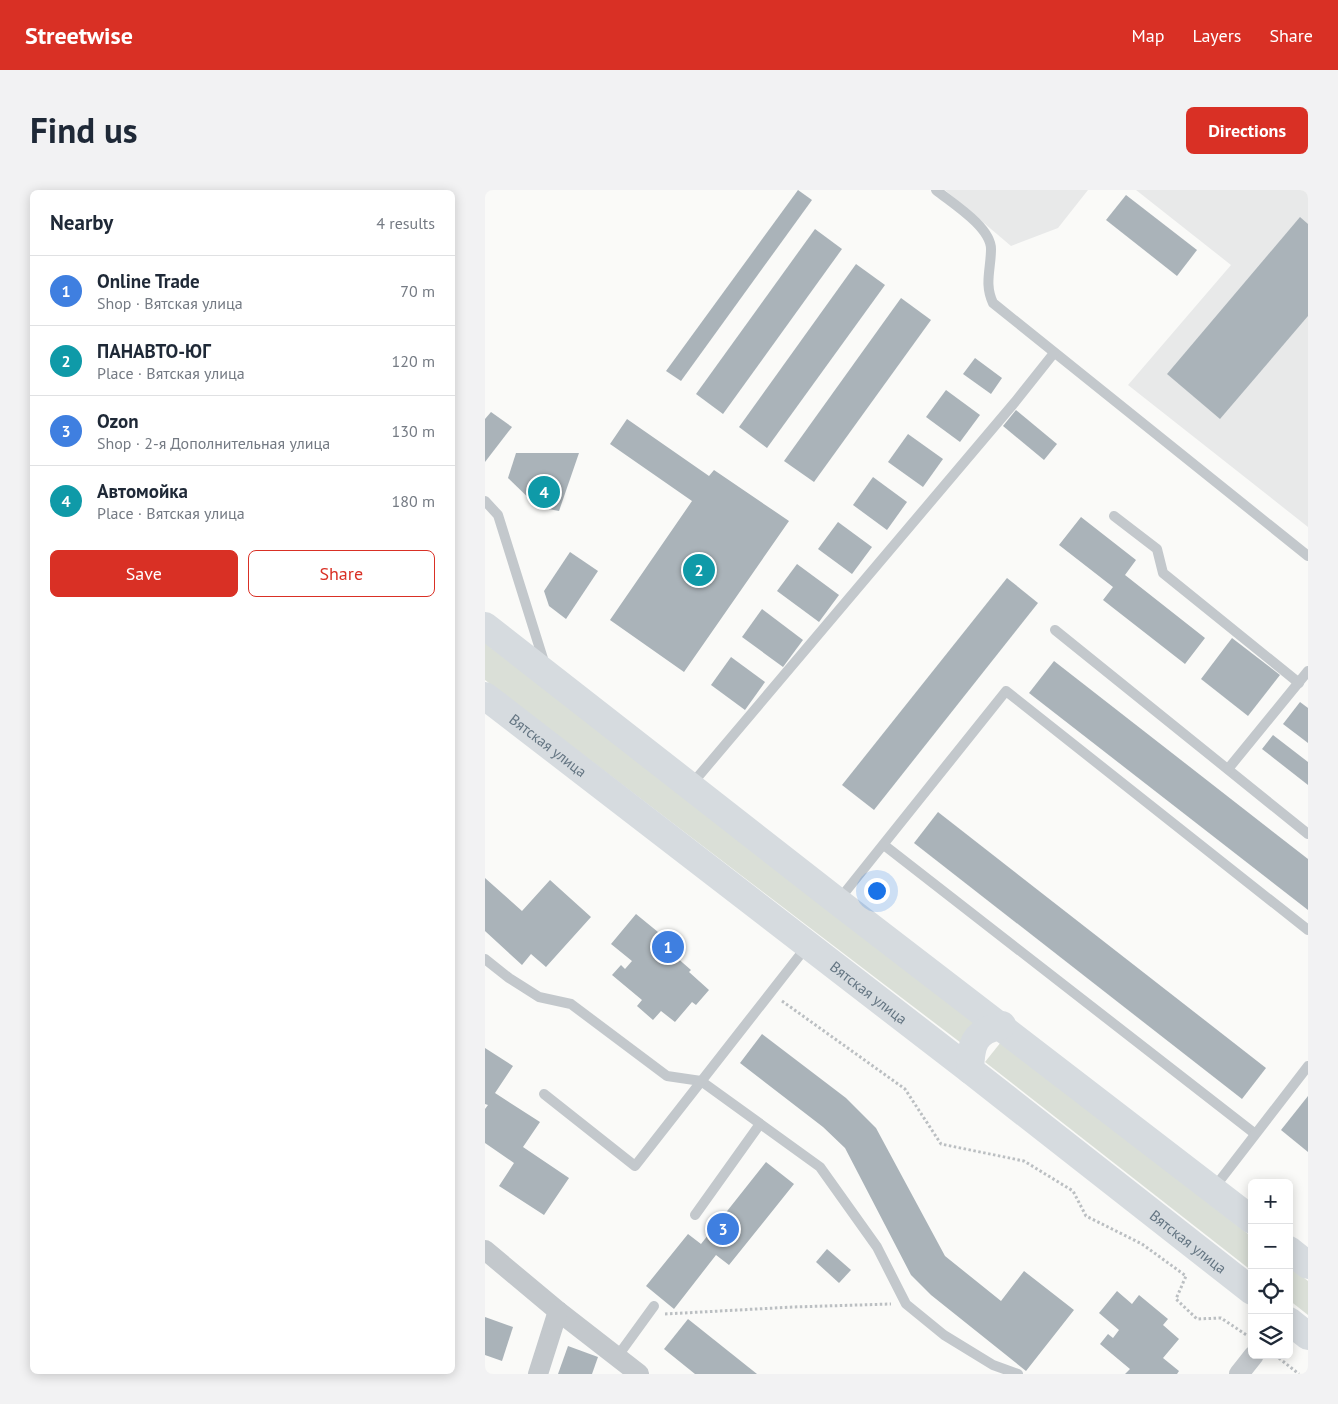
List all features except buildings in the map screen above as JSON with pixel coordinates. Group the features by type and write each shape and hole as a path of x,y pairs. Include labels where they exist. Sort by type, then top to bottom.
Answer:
{"main road":[{"path":"485,626 837,901 1002,1025 1248,1217"},
{"name":"Вятская улица","path":"485,696 970,1070 1248,1288"},
{"path":"970,1070 971,1052 977,1037 989,1028 1002,1025"},
{"path":"1293,1253 1308,1265"},
{"path":"1293,1324 1308,1336"}],"street":[{"path":"485,1250 558,1311 639,1374"},
{"path":"538,1374 558,1311"},
{"path":"1239,1374 1251,1359"}],"lane":[{"path":"936,190 985,230 991,247 987,277 988,292 993,303 1053,354 1308,556"},
{"path":"691,786 1009,410 1053,354"},
{"path":"485,501 498,515 547,673"},
{"path":"1114,516 1157,549 1163,573 1299,683"},
{"path":"1055,630 1308,834"},
{"path":"1228,769 1308,671"},
{"path":"837,901 1007,691 1308,930"},
{"path":"884,845 1254,1133"},
{"path":"544,1094 635,1166 808,945"},
{"path":"485,959 539,997 571,1004 667,1076 701,1081 820,1167 877,1247 906,1304 945,1335 993,1366 1018,1374"},
{"path":"1213,1188 1308,1066"},
{"path":"695,1215 761,1124"},
{"path":"617,1357 651,1311"}],"path":[{"path":"771,993 905,1089 941,1144 1024,1160 1073,1191 1086,1216 1142,1244 1187,1276 1176,1299 1197,1319 1221,1318 1248,1335"},
{"path":"651,1311 906,1304"},
{"path":"1280,1359 1299,1374"}],"shaded area":[{"path":"945,190 1088,190 1058,228 1011,246"},
{"path":"1136,190 1308,190 1308,527 1128,385 1231,265"},
{"path":"485,643 980,1026 965,1046 485,680"},
{"path":"1001,1042 1248,1234 1248,1268 985,1062"},
{"path":"1293,1269 1308,1281 1308,1315 1293,1303"}],"place":[{"name":"Автомойка","path":"544,492"},
{"name":"ПАНАВТО-ЮГ","path":"699,570"},
{"name":"Online Trade","path":"668,947"},
{"name":"Ozon","path":"723,1229"}]}
